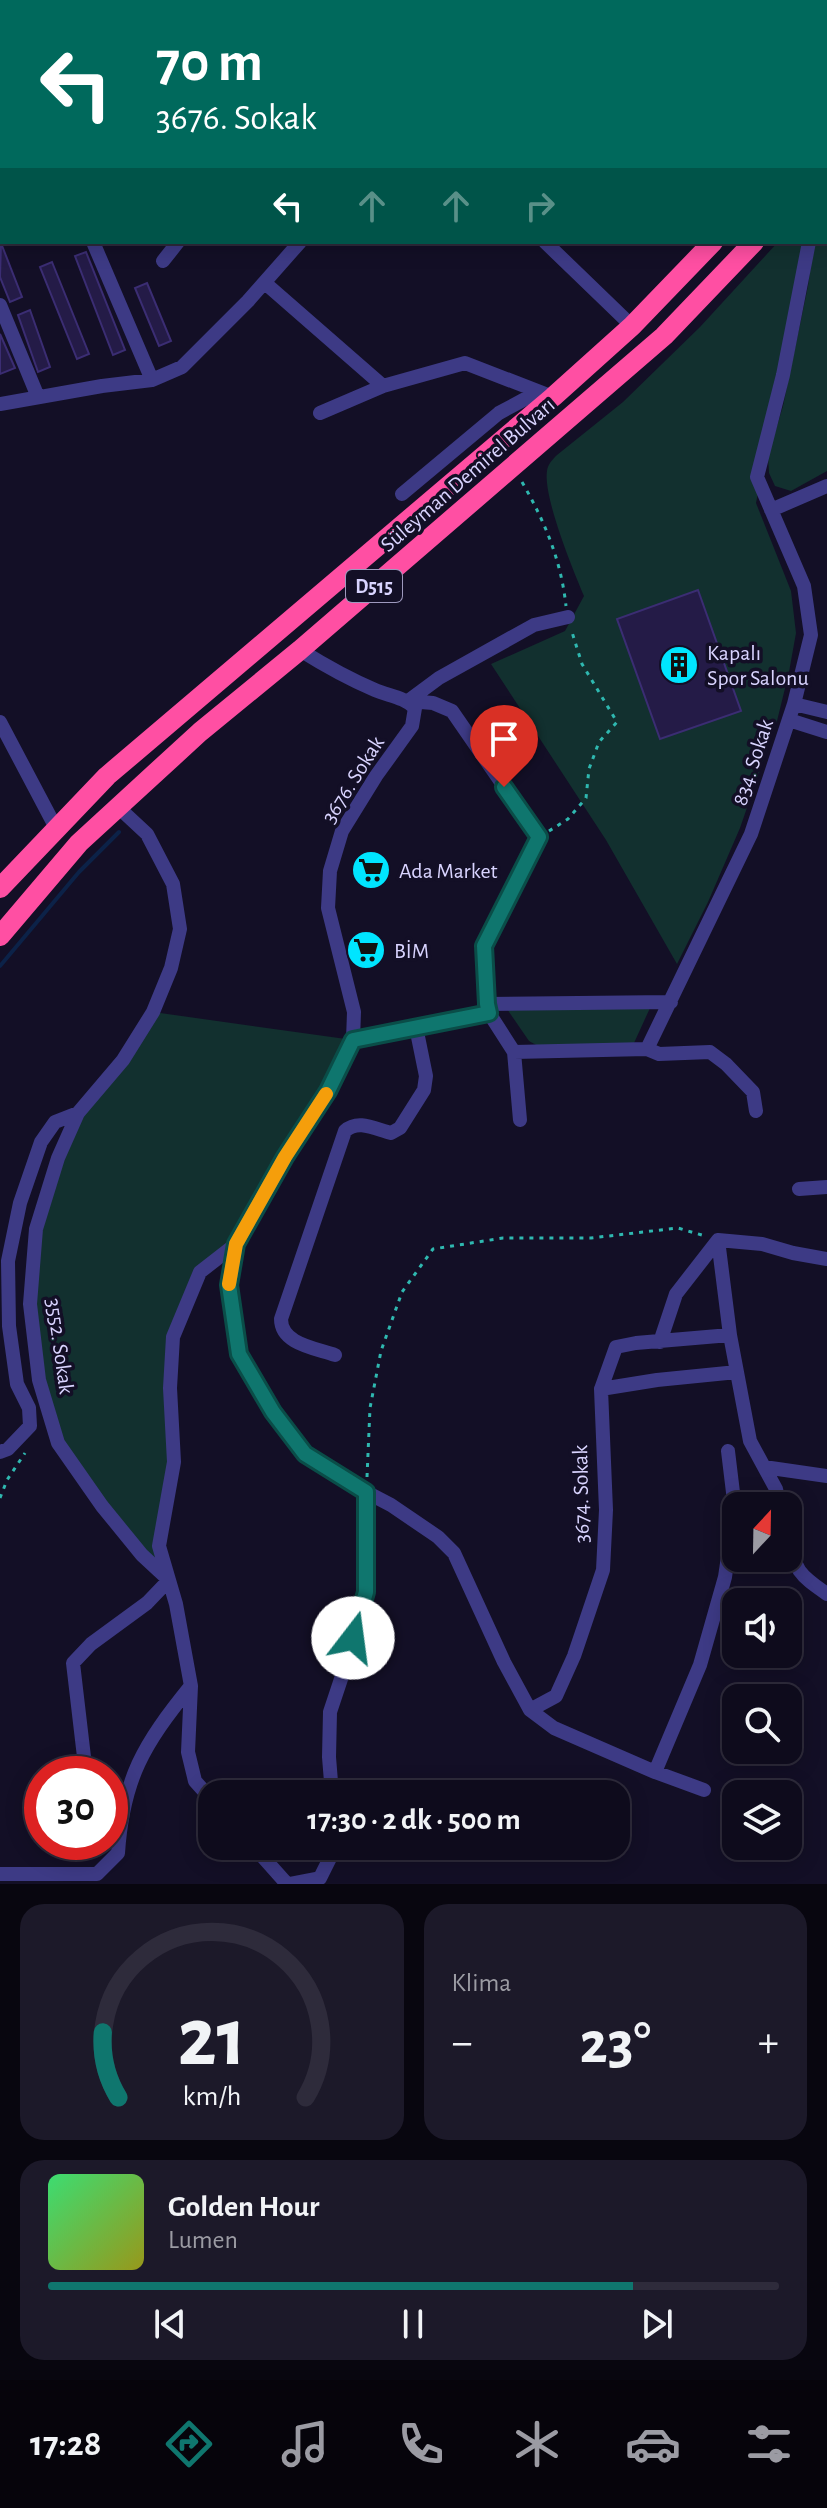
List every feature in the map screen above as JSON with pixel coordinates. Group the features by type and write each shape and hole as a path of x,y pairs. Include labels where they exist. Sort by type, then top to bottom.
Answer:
{"highway":[{"name":"Süleyman Demirel Bulvarı","path":"0,888 107,776 545,394 632,326 711,244"},
{"name":"Süleyman Demirel Bulvarı","path":"0,936 79,843 118,807 200,732 300,650 664,336 752,244"}],"street":[{"path":"94,244 152,380"},
{"path":"163,261 176,244"},
{"path":"0,404 152,380 182,367 265,283 298,244"},
{"path":"547,244 632,326"},
{"name":"834. Sokak","path":"647,1049 751,834 794,704 811,635 804,586 757,477 783,375 809,244"},
{"path":"265,283 383,386"},
{"path":"0,305 38,397"},
{"path":"320,413 383,386 465,363 545,394"},
{"path":"402,494 499,413 545,394"},
{"path":"771,510 827,486"},
{"path":"408,701 439,678 534,625 568,617"},
{"path":"300,650 375,690 408,701 433,703 452,711 539,837 484,946 488,1008 514,1052 520,1120"},
{"name":"3676. Sokak","path":"408,701 415,708 412,726 342,831 330,871 328,908 354,1012 353,1040 328,1091 285,1157 236,1244 229,1285 239,1354 273,1412 305,1454 391,1505 454,1553 504,1662 530,1710"},
{"path":"794,704 827,712"},
{"path":"789,720 827,732"},
{"path":"0,722 56,828"},
{"name":"3552. Sokak","path":"118,807 147,834 173,884 180,929 171,968 153,1012 123,1060 78,1113 58,1158 36,1229 30,1304 39,1380 58,1443 102,1506 142,1555 169,1580"},
{"path":"353,1040 488,1008 671,1002"},
{"path":"335,1355 286,1336 281,1328 281,1319 345,1131 361,1124 391,1133 400,1128 421,1097 426,1076 416,1027"},
{"path":"514,1052 647,1049 659,1054 710,1052 753,1092 756,1111"},
{"path":"0,1452 8,1449 30,1426 29,1408 17,1384 9,1326 8,1261 20,1203 41,1142 55,1122 78,1113"},
{"path":"799,1189 827,1187"},
{"path":"718,1240 762,1244 827,1259"},
{"path":"718,1240 730,1335 750,1441 777,1492"},
{"path":"660,1342 676,1294 718,1240"},
{"path":"198,1784 188,1752 191,1686 176,1604 159,1546 174,1462 170,1388 173,1337 200,1272 236,1244"},
{"path":"212,1263 232,1272"},
{"path":"730,1335 616,1347 601,1389 737,1372"},
{"name":"3674. Sokak","path":"530,1710 556,1696 574,1656 603,1570 606,1510 601,1389"},
{"path":"655,1772 700,1665 725,1577 735,1509 728,1451"},
{"path":"764,1467 827,1476"},
{"path":"331,1780 330,1712 366,1592 366,1492"},
{"path":"800,1572 827,1594"},
{"path":"84,1756 73,1663 91,1644 147,1603 169,1580"},
{"path":"128,1784 159,1726 191,1686"},
{"path":"530,1710 554,1728 704,1790"},
{"path":"0,1874 97,1874 111,1860"},
{"path":"266,1860 288,1884 320,1878 329,1860"}],"path":[{"path":"518,477 541,515 556,553 564,581 568,617 582,664 617,722 599,742 589,769 586,798 568,819 539,837"},
{"path":"366,1492 370,1408 381,1351 402,1292 433,1249 503,1238 591,1238 678,1228 718,1240"},
{"path":"0,1498 7,1480 26,1452"}],"green space":[{"path":"776,244 809,244 756,503 791,591 796,633 789,672 777,721 740,828 677,964 606,840 491,664 565,631 584,596 550,498 547,471 550,462 623,402 700,327"},
{"path":"814,244 827,244 827,471 791,491 775,486 769,473 768,456 783,406"},
{"path":"650,1008 634,1043 538,1046 529,1041 507,1009"},
{"path":"153,1012 353,1040 236,1244 200,1272 173,1337 174,1462 159,1546 169,1580 58,1443 30,1304 36,1229 78,1113"}],"building":[{"path":"1,244 22,297 10,302 0,277"},
{"path":"86,252 125,350 113,355 75,256"},
{"path":"52,262 89,354 77,359 40,267"},
{"path":"147,283 171,341 159,346 135,288"},
{"path":"30,310 50,367 38,372 18,315"},
{"path":"0,334 15,368 0,374"},
{"name":"Kapalı Spor Salonu","path":"698,590 741,711 660,739 617,619"}],"waterway":[{"path":"0,966 79,872 119,832"}],"slow traffic":[{"path":"229,1284 236,1244 285,1157 326,1094"}],"place":[{"name":"Kapalı Spor Salonu","path":"679,665"},
{"name":"Ada Market","path":"371,870"},
{"name":"BİM","path":"366,950"}],"route":[{"path":"353,1638 366,1592 366,1492 305,1454 273,1412 239,1354 229,1285 236,1244 285,1157 328,1091 353,1040 489,1013 484,946 539,837 504,787"}]}
